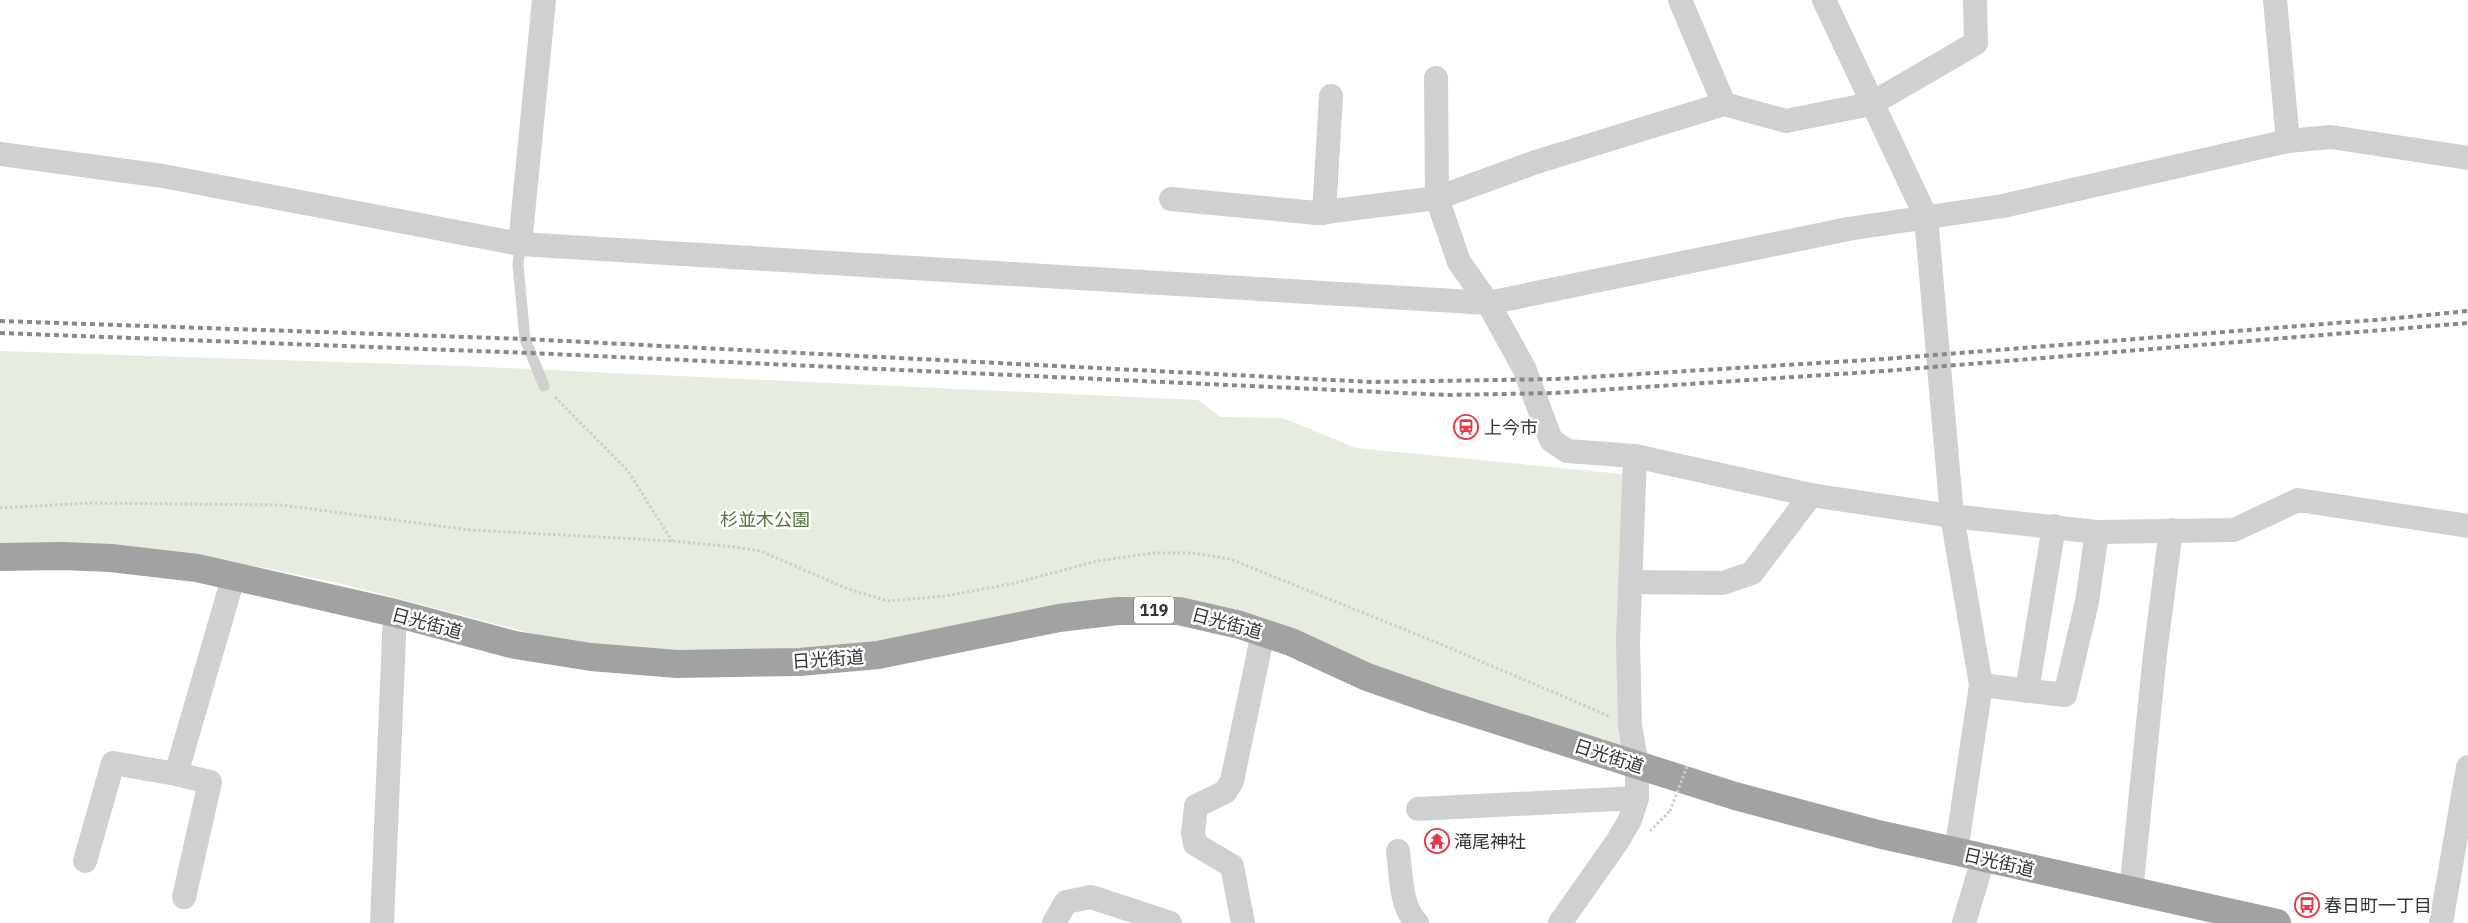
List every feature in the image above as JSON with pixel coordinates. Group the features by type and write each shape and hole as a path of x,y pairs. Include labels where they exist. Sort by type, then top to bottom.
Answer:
{"highway":[{"name":"日光街道","path":"0,557 62,556 111,558 197,568 395,613 515,645 591,657 677,664 800,662 878,655 1059,618 1118,611 1179,611 1291,642 1376,680 1735,796 1878,834 1983,859 2277,923"}],"street":[{"path":"520,244 544,0"},
{"path":"1680,0 1724,104"},
{"path":"1824,0 1871,104 1926,217 1952,516 1981,685 1956,852"},
{"path":"1171,200 1324,213 1437,198 1536,162 1724,104 1786,121 1871,104 1976,43 1975,0"},
{"path":"2275,0 2288,141"},
{"path":"1436,78 1437,198 1459,262 1488,303 1524,368 1551,440 1567,452 1635,456 1811,495 1952,516 2097,532 2234,530 2298,500 2468,526"},
{"path":"1324,213 1331,96"},
{"path":"0,154 163,176 520,244 1488,303 1848,229 2003,206 2288,141 2331,137 2468,158"},
{"path":"1560,923 1617,842 1630,820 1636,798 1638,765 1630,726 1628,641 1635,456"},
{"path":"1630,582 1723,583 1752,573 1811,495"},
{"path":"2027,691 2054,526"},
{"path":"2131,892 2155,654 2171,530"},
{"path":"1981,685 2065,695 2087,602 2097,532"},
{"path":"176,774 234,575"},
{"path":"382,923 395,613"},
{"path":"1243,923 1232,866 1195,844 1192,833 1196,806 1226,792 1232,781 1263,633"},
{"path":"86,861 113,763 210,782 184,897"},
{"path":"2441,923 2468,767"},
{"path":"1418,809 1636,798"},
{"path":"1398,851 1405,900 1411,918 1417,923"},
{"path":"1964,923 1983,859"},
{"path":"1054,923 1066,902 1091,898 1170,923"}],"lane":[{"path":"520,244 518,265 525,339 544,386"}],"path":[{"path":"544,386 628,471 672,541"},
{"path":"0,508 89,503 281,505 470,530 672,541 761,551 808,569 848,589 888,601 954,594 1015,583 1097,562 1153,553 1193,553 1230,559 1438,642 1630,726"},
{"path":"1644,836 1670,811 1688,764"}],"green space":[{"name":"杉並木公園","path":"0,351 464,366 1198,400 1221,417 1283,418 1356,448 1622,474 1628,754 1189,605 878,651 766,658 588,648 346,585 266,568 159,553 0,549"}],"railway":[{"path":"0,321 525,339 1372,382 1557,379 1884,359 2468,311"},
{"path":"0,333 530,353 1447,395 1554,393 1884,371 2468,323"}],"place":[{"name":"上今市","path":"1466,427"},
{"name":"滝尾神社","path":"1437,841"},
{"name":"春日町一丁目","path":"2307,905"}]}
